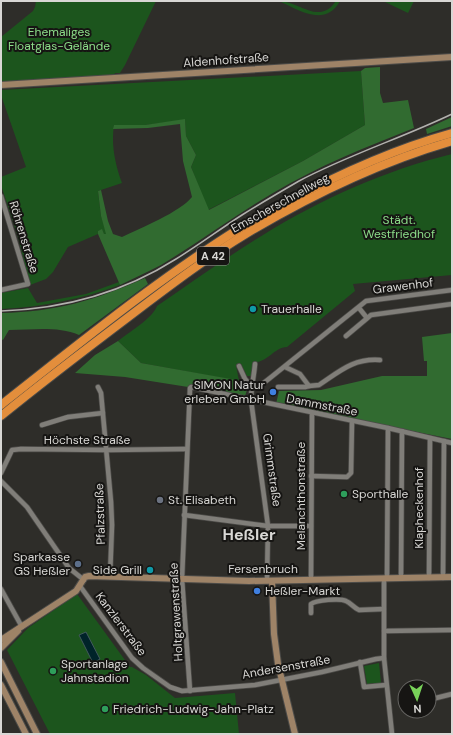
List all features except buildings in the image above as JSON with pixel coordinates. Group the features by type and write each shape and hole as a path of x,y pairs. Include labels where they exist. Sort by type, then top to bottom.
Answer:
{"highway":[{"name":"Emscherschnellweg","path":"1,405 148,292 245,225 342,174 452,133"},
{"name":"Emscherschnellweg","path":"1,416 186,274 247,233 307,199 346,181 385,164 452,141"}],"street":[{"name":"Aldenhofstraße","path":"1,84 452,57"},
{"name":"Röhrenstraße","path":"1,196 28,284 1,290"},
{"name":"Grawenhof","path":"251,386 261,385 366,301 452,290"},
{"name":"Grawenhof","path":"346,336 371,315 452,304"},
{"path":"359,308 368,318"},
{"path":"278,387 305,387 320,385 352,363 371,359 380,360"},
{"name":"Grimmstraße","path":"255,364 254,379 251,386 251,400 268,526 274,634 281,679 295,734"},
{"path":"239,366 245,379 251,386"},
{"path":"285,367 300,374 309,386"},
{"name":"Pfalzstraße","path":"98,387 101,393 112,502 110,576"},
{"name":"Dammstraße","path":"189,389 192,387 402,431 452,443"},
{"name":"Holtgrawenstraße","path":"189,389 182,579 190,691"},
{"path":"42,425 68,417 103,413"},
{"name":"Melanchthonstraße","path":"311,580 312,413"},
{"path":"311,476 346,477 351,473 352,421"},
{"path":"388,428 384,658 392,734"},
{"name":"Klapheckenhof","path":"401,578 402,431"},
{"name":"Klapheckenhof","path":"429,578 430,438"},
{"name":"Klapheckenhof","path":"444,441 444,578"},
{"name":"Höchste Straße","path":"1,472 12,450 186,449"},
{"path":"1,481 27,507 70,570 84,580 76,591 1,640"},
{"path":"184,515 268,526 311,526"},
{"name":"Fersenbruch","path":"84,580 89,576 270,581 452,577"},
{"name":"Kanzlerstraße","path":"80,586 132,658 143,668 170,687 182,691 190,691"},
{"path":"1,589 22,627"},
{"path":"311,613 311,604 316,601 345,600 355,609 359,610 384,609"},
{"path":"1,648 22,627"},
{"path":"384,631 452,630"},
{"name":"Andersenstraße","path":"190,691 255,685 384,658"},
{"path":"1,662 36,734"},
{"path":"360,662 364,687 386,685"},
{"path":"1,685 26,734"},
{"path":"437,698 452,694"}],"green space":[{"name":"Ehemaliges Floatglas-Gelände","path":"36,1 156,1 120,73 115,73 114,75 1,82 1,37 33,11"},
{"path":"279,1 316,12 323,12 336,1 340,1 334,9 327,14 319,15 303,12"},
{"path":"383,1 414,1 408,13"},
{"path":"380,67 380,93 383,103 408,100 414,128 378,142 290,183 259,201 161,265 120,285 98,234 98,231 102,229 104,234 106,234 101,216 98,191 101,190 108,221 113,234 122,237 170,214 192,197 183,161 180,124 148,128 113,129 114,125 145,125 185,119 186,136 196,155 191,167 209,210 303,161 365,125 361,71 365,68"},
{"path":"361,71 365,125 303,161 208,210 191,167 196,155 186,136 185,120 145,125 114,125 114,154 122,183 98,191 101,216 107,234 104,234 102,230 98,231 98,234 68,247 53,272 46,279 30,285 18,237 1,185 1,177 26,167 1,95 1,90"},
{"path":"452,117 452,126 427,134 426,129"},
{"name":"Städt. Westfriedhof","path":"452,154 452,275 353,284 355,291 287,347 278,350 264,360 253,363 251,376 247,376 241,364 236,365 239,381 141,363 118,341 146,320 155,311 157,306 236,252 308,209 378,177"},
{"path":"145,278 148,284 79,335 54,329 9,330 3,340 1,339 1,313 40,310 75,303 110,293"},
{"path":"119,282 120,285 76,298 47,304 1,309 1,293 28,288 37,303 86,294"},
{"path":"452,333 452,439 276,404 279,391 321,390 382,376 427,376 427,361 424,361 422,337"},
{"path":"118,341 141,363 242,381 247,390 245,396 193,384 188,387 125,377 75,373 95,355"},
{"name":"Sportanlage Jahnstadion","path":"77,594 130,667 146,675 175,698 235,693 239,734 50,734 7,650 28,628"},
{"path":"379,663 381,683 367,684 364,666"}],"water":[{"path":"86,632 100,659 93,663 79,635"}],"railway":[{"path":"1,311 24,310 70,302 92,297 135,281 176,259 242,215 299,181 337,163 452,114"}],"place":[{"name":"Trauerhalle","path":"253,309"},
{"name":"SIMON Natur erleben GmbH","path":"273,392"},
{"name":"Sporthalle","path":"344,494"},
{"name":"St. Elisabeth","path":"160,500"},
{"name":"Sparkasse GS Heßler","path":"78,564"},
{"name":"Side Grill","path":"150,570"},
{"name":"Heßler-Markt","path":"257,591"},
{"name":"Sportanlage Jahnstadion","path":"53,671"},
{"name":"Friedrich-Ludwig-Jahn-Platz","path":"105,709"}],"district":[{"name":"Heßler","path":"249,534"}]}
